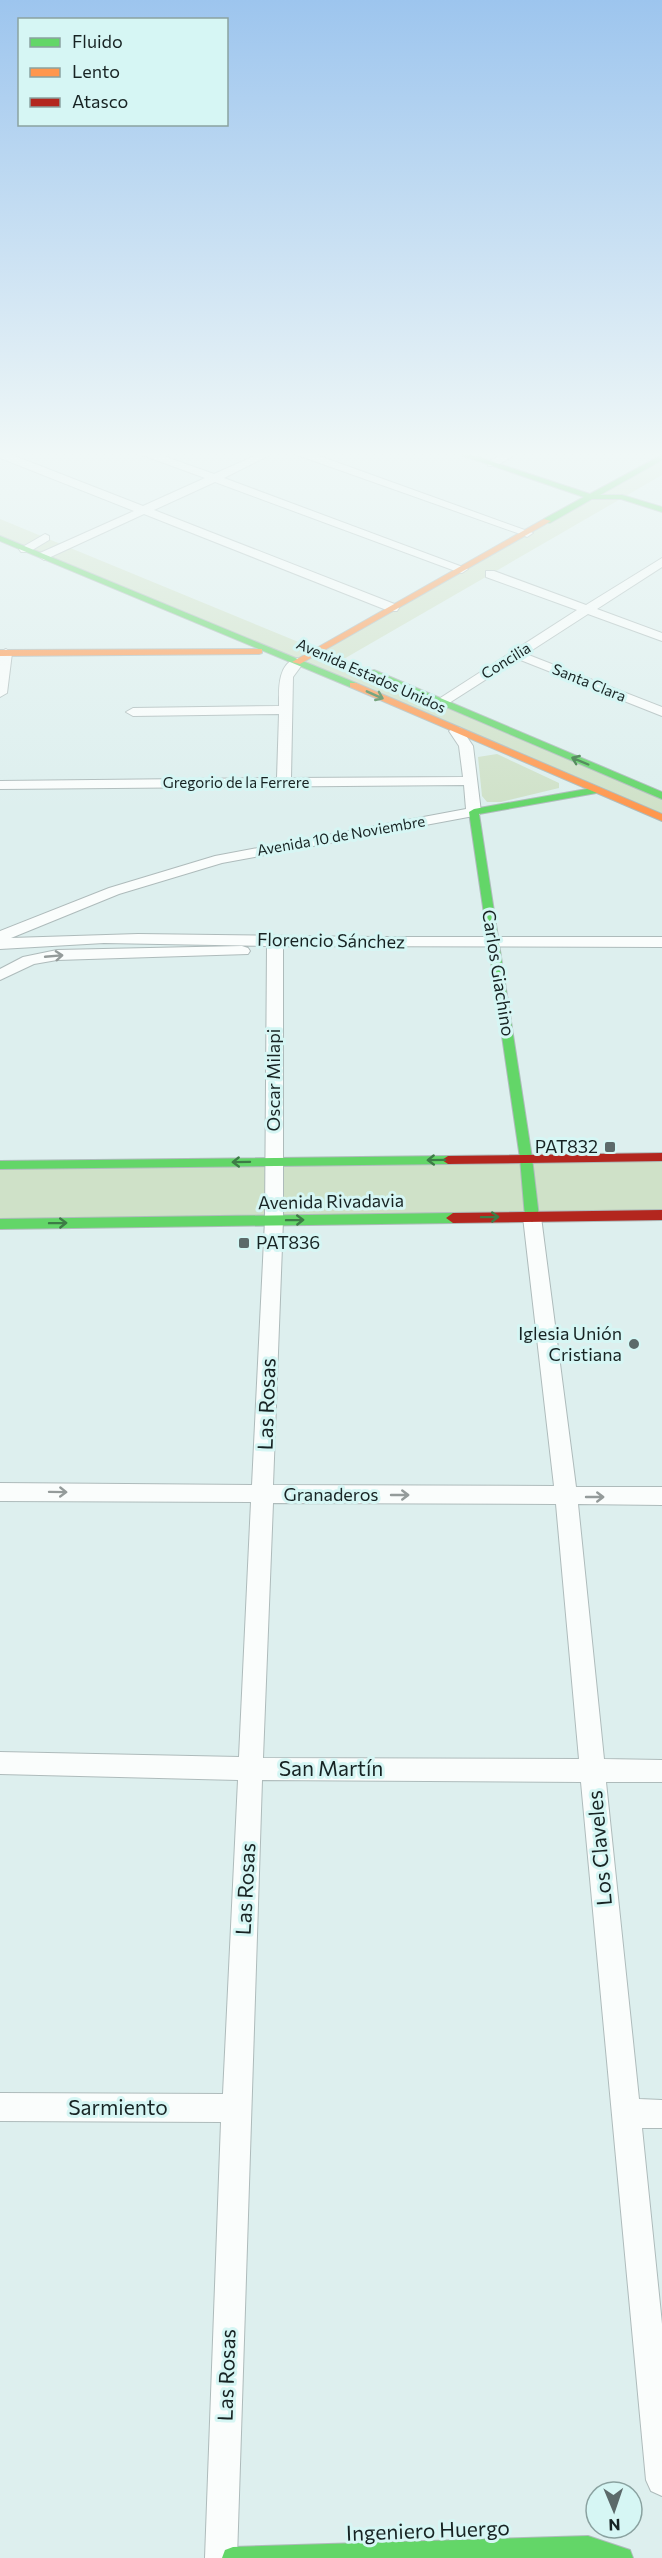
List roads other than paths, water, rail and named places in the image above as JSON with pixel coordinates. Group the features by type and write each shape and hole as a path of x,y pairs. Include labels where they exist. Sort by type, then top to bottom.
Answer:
{"main road":[{"name":"Avenida Estados Unidos","path":"83,572 297,662 329,664"},
{"path":"297,662 456,572"},
{"path":"485,576 491,572"},
{"name":"Avenida Estados Unidos","path":"296,641 318,650 329,664 456,731 662,818"},
{"path":"3,653 318,650"},
{"name":"Avenida Estados Unidos","path":"365,670 662,796"},
{"name":"Avenida 10 de Noviembre","path":"474,812 659,779"},
{"name":"Carlos Giachino","path":"474,812 526,1158 532,1217"},
{"path":"0,1165 662,1157"},
{"name":"Avenida Rivadavia","path":"0,1224 662,1215"},
{"name":"Ingeniero Huergo","path":"233,2558 588,2547 622,2558"}],"street":[{"path":"303,572 393,608"},
{"name":"Concilia","path":"441,702 648,572"},
{"path":"485,576 587,609 662,637"},
{"path":"0,693 3,653"},
{"name":"Santa Clara","path":"516,654 662,712"},
{"path":"284,783 286,677 297,662"},
{"path":"286,677 329,664"},
{"path":"133,712 285,710"},
{"name":"Carlos Giachino","path":"456,731 466,746 474,812"},
{"name":"Gregorio de la Ferrere","path":"0,784 472,781"},
{"name":"Avenida 10 de Noviembre","path":"0,937 114,891 220,859 474,812"},
{"path":"0,958 13,951 22,942 28,926"},
{"name":"Florencio Sánchez","path":"0,944 188,938 275,946 662,942"},
{"path":"0,975 29,960 57,955 275,946"},
{"name":"Oscar Milapi","path":"274,1220 275,946"},
{"name":"Los Claveles","path":"532,1217 566,1497 662,2480"},
{"name":"Las Rosas","path":"220,2558 236,2108 274,1220"},
{"name":"Granaderos","path":"0,1492 662,1496"},
{"name":"San Martín","path":"0,1763 252,1769 662,1771"},
{"name":"Sarmiento","path":"0,2107 236,2108"},
{"path":"626,2113 662,2114"}],"place":[{"name":"PAT832","path":"610,1147"},
{"name":"PAT836","path":"244,1243"},
{"name":"Iglesia Unión Cristiana","path":"634,1344"}]}
